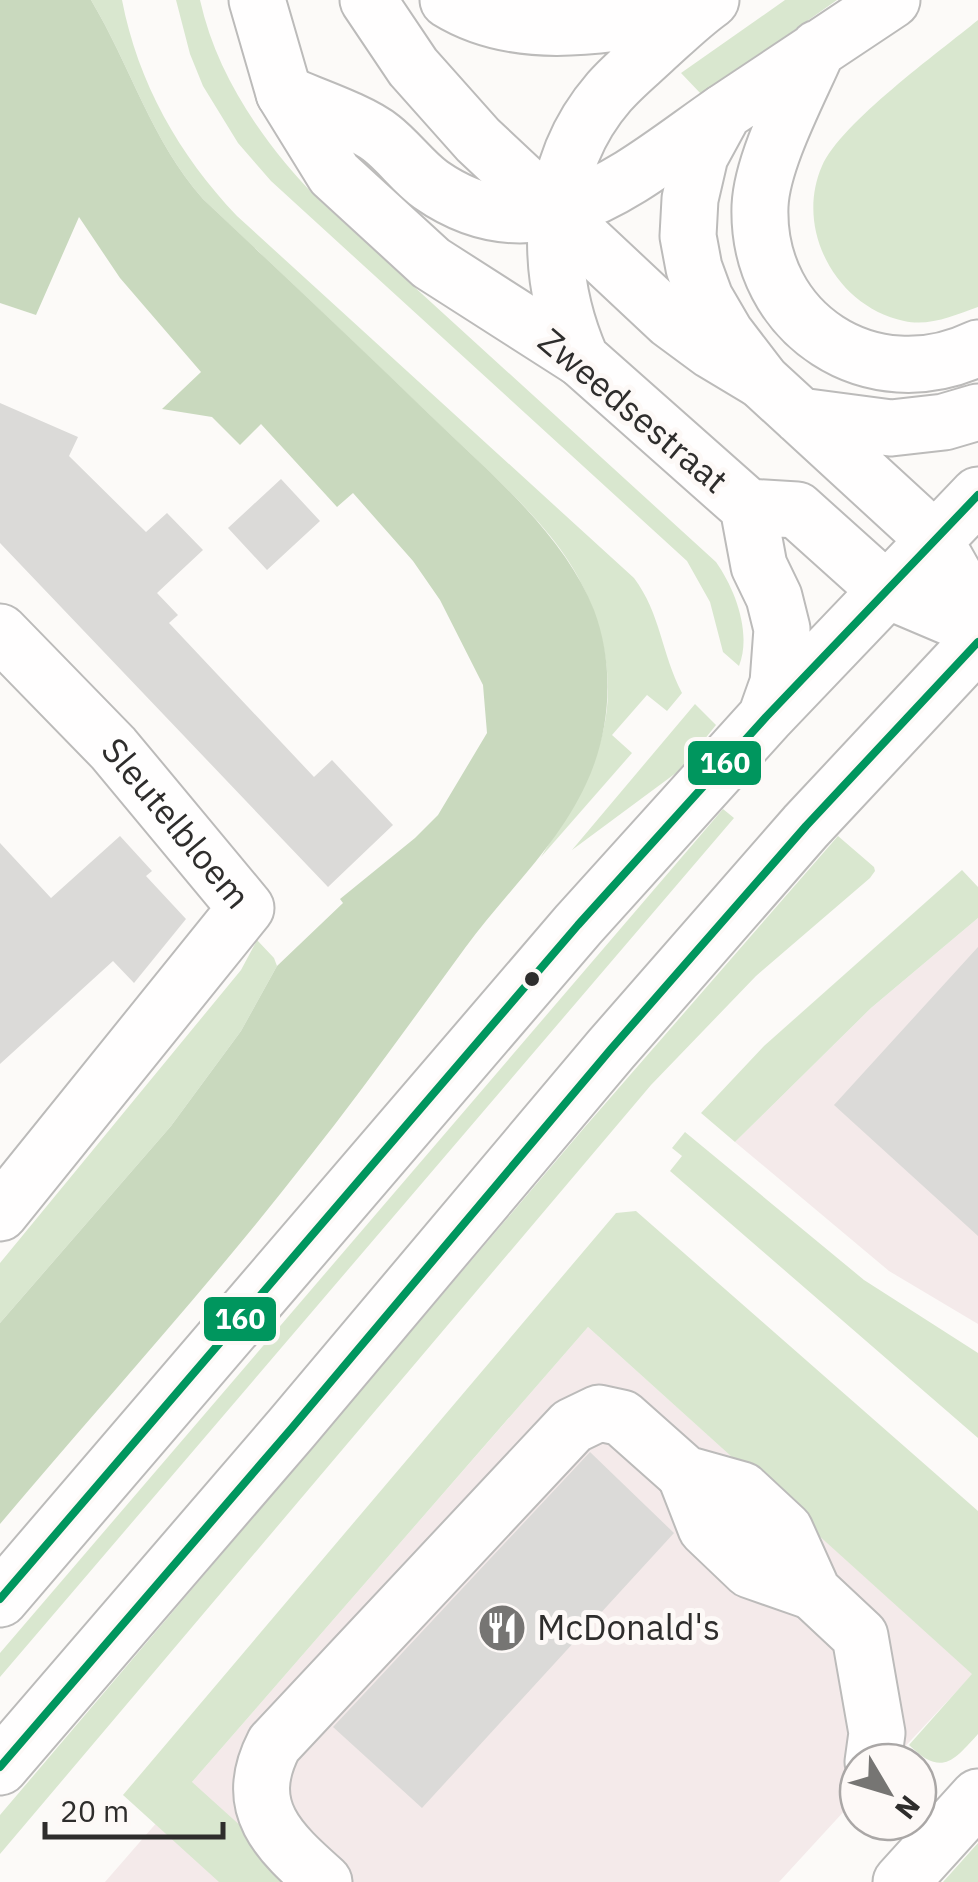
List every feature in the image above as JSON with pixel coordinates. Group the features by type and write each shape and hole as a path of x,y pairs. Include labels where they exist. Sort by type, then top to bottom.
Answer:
{"main road":[{"name":"Zweedsestraat","path":"257,0 284,93 334,174 431,263 581,359 748,507 797,510 886,590 978,629"},
{"path":"368,0 412,68 478,140 670,320 712,352 781,398 890,428 944,422 978,412"},
{"path":"448,0 500,20 549,29 612,24 704,5"},
{"path":"284,93 379,136 429,184 462,203 493,213 557,213 597,198 892,0"},
{"path":"581,359 560,302 554,245 557,213 574,147 609,92 704,5"},
{"path":"818,48 766,172 760,203 768,268 779,290 807,325 828,342 857,356 890,365 925,365 958,358 978,348"},
{"path":"724,112 700,156 690,199 688,236 704,298 726,334 781,398 934,539 978,616"},
{"path":"0,1599 566,940 766,717 978,495"},
{"path":"748,507 759,566 774,596 782,630 778,683 766,717"},
{"name":"Sleutelbloem","path":"0,632 112,748 246,908 0,1214"},
{"path":"0,1767 635,1022 814,817 978,642"},
{"path":"324,1882 277,1837 261,1791 267,1759 285,1732 578,1421 599,1413 622,1418 685,1474 706,1528 750,1570 813,1592 860,1636 876,1742"},
{"path":"901,1882 978,1797"}],"shaded area":[{"path":"978,918 978,1324 889,1271 735,1142 871,1008"},
{"path":"588,1327 973,1674 909,1742 838,1742 838,1818 779,1882 105,1882"}],"green space":[{"path":"0,0 91,0 155,128 203,199 500,482 545,530 581,582 594,610 605,653 607,698 601,742 586,784 530,869 480,928 270,1207 0,1524 0,1323 171,1126 241,1031 277,966 343,903 340,899 438,815 487,733 483,685 440,600 413,561 353,493 337,507 261,424 240,445 212,417 162,409 201,372 120,278 79,217 36,315 0,303"},
{"path":"91,0 122,0 139,60 164,116 197,168 237,216 634,578 643,592 682,693 667,711 647,695 612,735 632,753 541,857 586,779 606,715 608,691 602,640 578,577 557,545 508,490 203,199 155,128"},
{"path":"176,0 200,0 231,83 262,133 319,200 716,562 740,612 744,640 739,666 723,652 710,602 687,561 271,181 238,143 203,86"},
{"path":"785,0 837,0 702,95 681,73"},
{"path":"978,20 978,307 932,321 904,321 880,313 841,283 818,239 815,190 822,166 833,149 869,109"},
{"path":"695,704 716,725 680,770 572,850"},
{"path":"723,809 734,818 0,1677 0,1653"},
{"path":"838,836 874,867 870,878 756,976 651,1085 0,1854 0,1815 584,1128"},
{"path":"962,870 978,887 978,918 871,1008 735,1142 701,1113 764,1046"},
{"path":"257,940 277,966 241,1031 171,1126 0,1323 0,1263 241,970"},
{"path":"685,1132 864,1280 978,1353 978,1438 670,1171 682,1156 672,1148"},
{"path":"636,1211 978,1511 978,1734 953,1758 938,1763 938,1742 912,1742 972,1674 588,1327 192,1782 303,1882 219,1882 123,1795 616,1213"},
{"path":"978,1843 978,1882 943,1882"}],"building":[{"path":"0,403 78,437 69,456 146,532 167,513 203,550 157,593 178,615 169,623 314,777 332,760 393,825 328,887 0,543"},
{"path":"281,479 320,521 267,570 228,528"},
{"path":"120,836 152,871 146,876 186,919 134,983 113,961 0,1064 0,843 51,898"},
{"path":"978,947 978,1236 834,1105"},
{"path":"590,1452 674,1533 422,1808 333,1727"}],"transit line":[{"name":"160","path":"0,1599 578,925 766,717 978,495"},
{"name":"160","path":"0,1767 611,1049 806,826 978,642"}],"place":[{"name":"McDonald's","path":"502,1628"}]}
